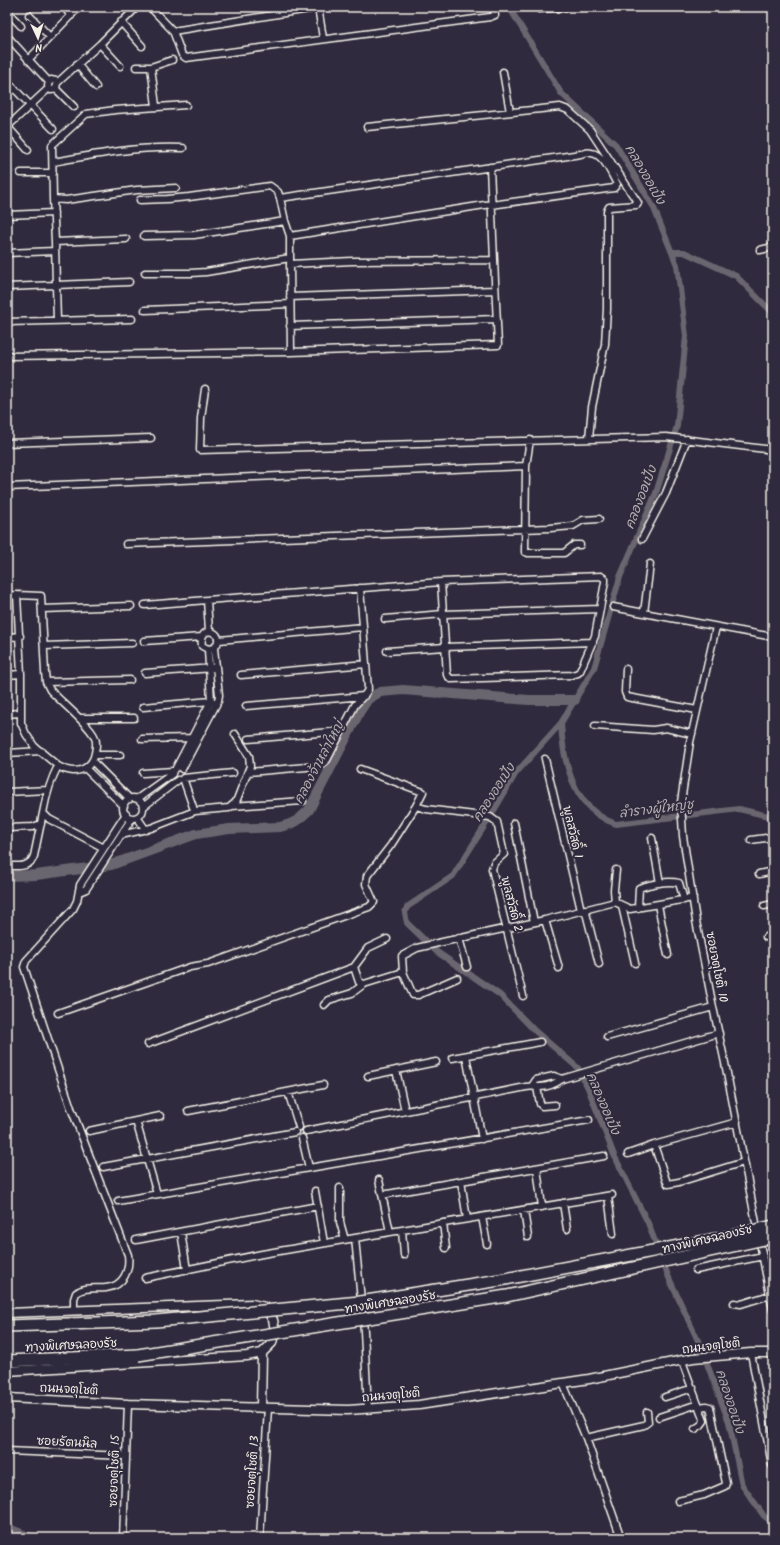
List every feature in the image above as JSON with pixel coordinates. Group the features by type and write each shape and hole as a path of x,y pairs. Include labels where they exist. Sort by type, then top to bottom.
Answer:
{"highway":[{"name":"ทางพิเศษฉลองรัช","path":"7,1326 156,1321 360,1302 500,1280 732,1236 773,1226"},
{"name":"ทางพิเศษฉลองรัช","path":"7,1361 151,1353 356,1321 507,1296 773,1237"}],"street":[{"path":"64,7 71,16"},
{"path":"28,60 79,7"},
{"path":"28,150 7,126 100,44 137,7"},
{"path":"150,7 173,32 182,55 186,58 323,38 490,17 495,15 493,7"},
{"path":"318,7 323,38"},
{"path":"173,32 322,7"},
{"path":"539,9 566,7"},
{"path":"7,11 21,26"},
{"path":"29,15 50,37"},
{"path":"121,22 142,46"},
{"path":"8,37 28,60 74,107"},
{"path":"100,44 120,66"},
{"path":"136,67 151,67 172,60"},
{"path":"76,64 96,87"},
{"path":"151,67 156,106"},
{"path":"503,72 510,112"},
{"path":"7,81 29,106 53,129"},
{"path":"57,321 52,145 86,114 156,106 186,105"},
{"path":"367,127 560,107 568,110 590,130 638,203 637,205 609,207 607,210 607,309 605,344 592,407 589,438"},
{"path":"53,162 121,150 165,147 183,148"},
{"path":"280,198 591,152 597,154 603,160 617,184 614,188 491,205 290,236"},
{"path":"7,356 291,352 498,346 490,167"},
{"path":"21,173 53,173"},
{"path":"140,200 189,197 270,186 278,192 290,236 291,352"},
{"path":"53,200 66,200 137,190 176,188"},
{"path":"7,215 54,213"},
{"path":"144,236 194,235 285,221"},
{"path":"55,242 126,239"},
{"path":"760,250 773,247"},
{"path":"7,253 54,251"},
{"path":"145,273 198,272 290,261 352,262 494,260"},
{"path":"7,287 129,282"},
{"path":"146,310 228,308 290,300 495,290"},
{"path":"7,322 132,319"},
{"path":"290,326 497,319"},
{"path":"205,389 200,418 200,450 666,437 685,438 773,450"},
{"path":"7,443 151,438"},
{"path":"642,539 666,493 685,438"},
{"path":"530,440 526,466 526,553 564,554 574,545 580,544"},
{"path":"7,487 526,466"},
{"path":"126,544 283,539 358,534 415,534 573,526 583,520 599,519"},
{"path":"644,613 650,564"},
{"path":"146,605 441,582 601,576 606,579 593,642 580,670 575,675 454,680 447,675 441,582"},
{"path":"248,772 321,765 327,760 355,706 368,689 360,588"},
{"path":"7,596 18,595 39,595 42,599 46,682 50,690 90,729 95,737 96,746 94,758 85,768 73,771 58,766 34,746 26,734 21,722 18,595"},
{"path":"207,600 209,631"},
{"path":"42,609 131,606"},
{"path":"613,607 773,637"},
{"path":"385,619 443,614 600,609"},
{"path":"219,640 363,627"},
{"name":"ซอยจตุโชติ 10","path":"716,627 696,710 692,734 681,802 682,836 713,1007 737,1122 773,1310"},
{"path":"209,631 205,632 202,637 202,646 211,648 218,644 219,640"},
{"path":"209,631 216,634 219,640"},
{"path":"7,637 20,636"},
{"path":"144,641 202,637"},
{"path":"387,651 445,647 593,642"},
{"path":"44,646 132,643"},
{"path":"211,648 214,702 195,740 176,771 174,779 233,773"},
{"path":"241,675 366,664"},
{"path":"145,673 213,668"},
{"path":"626,669 625,692 627,697 696,710"},
{"path":"7,675 21,674"},
{"path":"46,682 130,680"},
{"path":"246,706 364,696"},
{"path":"144,707 214,702"},
{"path":"7,714 20,713"},
{"path":"79,718 134,718"},
{"path":"595,726 652,730 666,728 692,734"},
{"path":"248,739 342,731"},
{"path":"232,806 238,799 250,766 249,756 235,734"},
{"path":"142,739 195,740"},
{"path":"7,753 41,751"},
{"path":"94,758 120,755"},
{"path":"94,758 130,799 137,800 143,806"},
{"name":"พูลสวัสดิ์ 1","path":"545,759 583,910 599,964"},
{"path":"7,866 26,865 31,863 34,856 48,790 52,777 58,766"},
{"path":"85,768 146,830"},
{"path":"58,1013 190,967 208,964 370,907 374,902 366,884 367,876 391,844 416,806 423,792 360,769"},
{"path":"137,800 176,771"},
{"path":"74,1310 74,1299 76,1293 85,1288 107,1288 118,1283 125,1277 127,1272 128,1255 69,1102 24,968 26,961 73,909 78,901 80,885 104,848 132,816 142,812 143,806 180,779 184,772 143,772"},
{"path":"180,779 193,807"},
{"path":"7,792 48,790"},
{"path":"124,806 130,799"},
{"path":"122,835 146,830 195,811 232,806 303,801"},
{"name":"พูลสวัสดิ์ 2","path":"416,806 426,809 490,817 497,822 504,854 494,863 492,869 523,996"},
{"path":"43,813 44,816 53,822 104,848"},
{"path":"79,892 86,889 122,835 132,816"},
{"path":"7,828 33,827 53,822"},
{"path":"514,823 534,922"},
{"path":"751,840 773,837"},
{"path":"652,838 660,883"},
{"path":"615,902 614,890 616,870"},
{"path":"758,874 773,871"},
{"path":"638,908 639,888 660,883 679,883 684,900"},
{"path":"458,978 418,995 413,995 403,972 402,956 417,948 545,920 615,902 630,909 693,898"},
{"path":"764,906 773,904"},
{"path":"658,905 668,955"},
{"path":"622,906 634,963"},
{"path":"545,920 559,968"},
{"path":"766,937 773,935"},
{"path":"459,938 467,967"},
{"path":"148,1044 354,967 368,948 387,940"},
{"path":"354,967 359,982 364,984"},
{"path":"324,1005 325,1002 329,1000 352,993 364,984 403,972"},
{"path":"607,1038 713,1007"},
{"path":"103,1167 303,1128 306,1131 534,1086 554,1085 564,1079 719,1033"},
{"path":"452,1058 540,1042"},
{"path":"466,1056 482,1139"},
{"path":"368,1076 436,1062"},
{"path":"396,1070 405,1111"},
{"path":"188,1112 323,1085"},
{"path":"534,1086 542,1106 555,1105"},
{"path":"288,1092 297,1130 296,1136 302,1138"},
{"path":"89,1131 160,1116"},
{"path":"118,1201 589,1120"},
{"path":"136,1121 158,1194"},
{"path":"628,1154 654,1145 737,1122"},
{"path":"302,1138 305,1136 306,1131"},
{"path":"302,1138 309,1168"},
{"path":"654,1145 668,1184 744,1162"},
{"path":"382,1195 604,1156"},
{"path":"538,1168 542,1206"},
{"path":"379,1180 390,1232"},
{"path":"461,1181 467,1219"},
{"path":"340,1188 340,1222 345,1240"},
{"path":"315,1191 324,1243"},
{"path":"146,1278 324,1243 610,1195 613,1234"},
{"path":"563,1203 567,1230"},
{"path":"136,1240 318,1206"},
{"path":"524,1210 528,1237"},
{"path":"482,1216 487,1244"},
{"path":"443,1223 446,1248"},
{"path":"402,1230 404,1255"},
{"path":"181,1232 187,1270"},
{"path":"355,1238 364,1331 368,1409"},
{"path":"696,1270 763,1256"},
{"path":"734,1303 741,1304 770,1295"},
{"path":"7,1313 252,1304 265,1307 273,1320 275,1330 272,1343 262,1353 265,1408"},
{"name":"ถนนจตุโชติ","path":"7,1371 246,1356 262,1353"},
{"path":"752,1353 772,1465"},
{"name":"ถนนจตุโชติ","path":"7,1398 128,1404 348,1410 368,1409 419,1405 564,1383 693,1358 752,1353 773,1353"},
{"path":"682,1361 704,1421 695,1429"},
{"path":"564,1383 586,1438 621,1538"},
{"path":"664,1397 693,1388"},
{"name":"ซอยจตุโชติ 15","path":"123,1538 128,1404"},
{"path":"659,1417 699,1406 710,1407 726,1482 725,1486 704,1495 678,1500"},
{"name":"ซอยจตุโชติ 13","path":"260,1538 265,1408"},
{"path":"586,1438 644,1425 648,1422 647,1412"},
{"name":"ซอยรัตนนิล","path":"7,1450 125,1456"}],"waterway":[{"name":"คลองออเป้ง","path":"509,7 561,93 616,145 653,206 677,265 686,336 677,426 656,493 620,577 594,668 561,723 516,773 453,876 407,907 405,913 407,923 437,952 500,995 535,1031 578,1068 588,1088 614,1155 648,1223 669,1278 700,1345 729,1422 742,1485 764,1516 773,1523"},
{"path":"672,252 684,252 736,276 773,313"},
{"name":"คลองจ้าหล่าใหญ่","path":"7,876 36,875 111,865 196,834 229,829 280,827 290,824 298,820 309,810 360,711 368,699 380,692 403,690 529,700 575,700"},
{"name":"ลำรางผู้ใหญ่ชู","path":"561,723 562,738 568,769 581,796 590,808 602,817 616,824 739,809 773,817"},
{"path":"7,1526 36,1538"}]}
